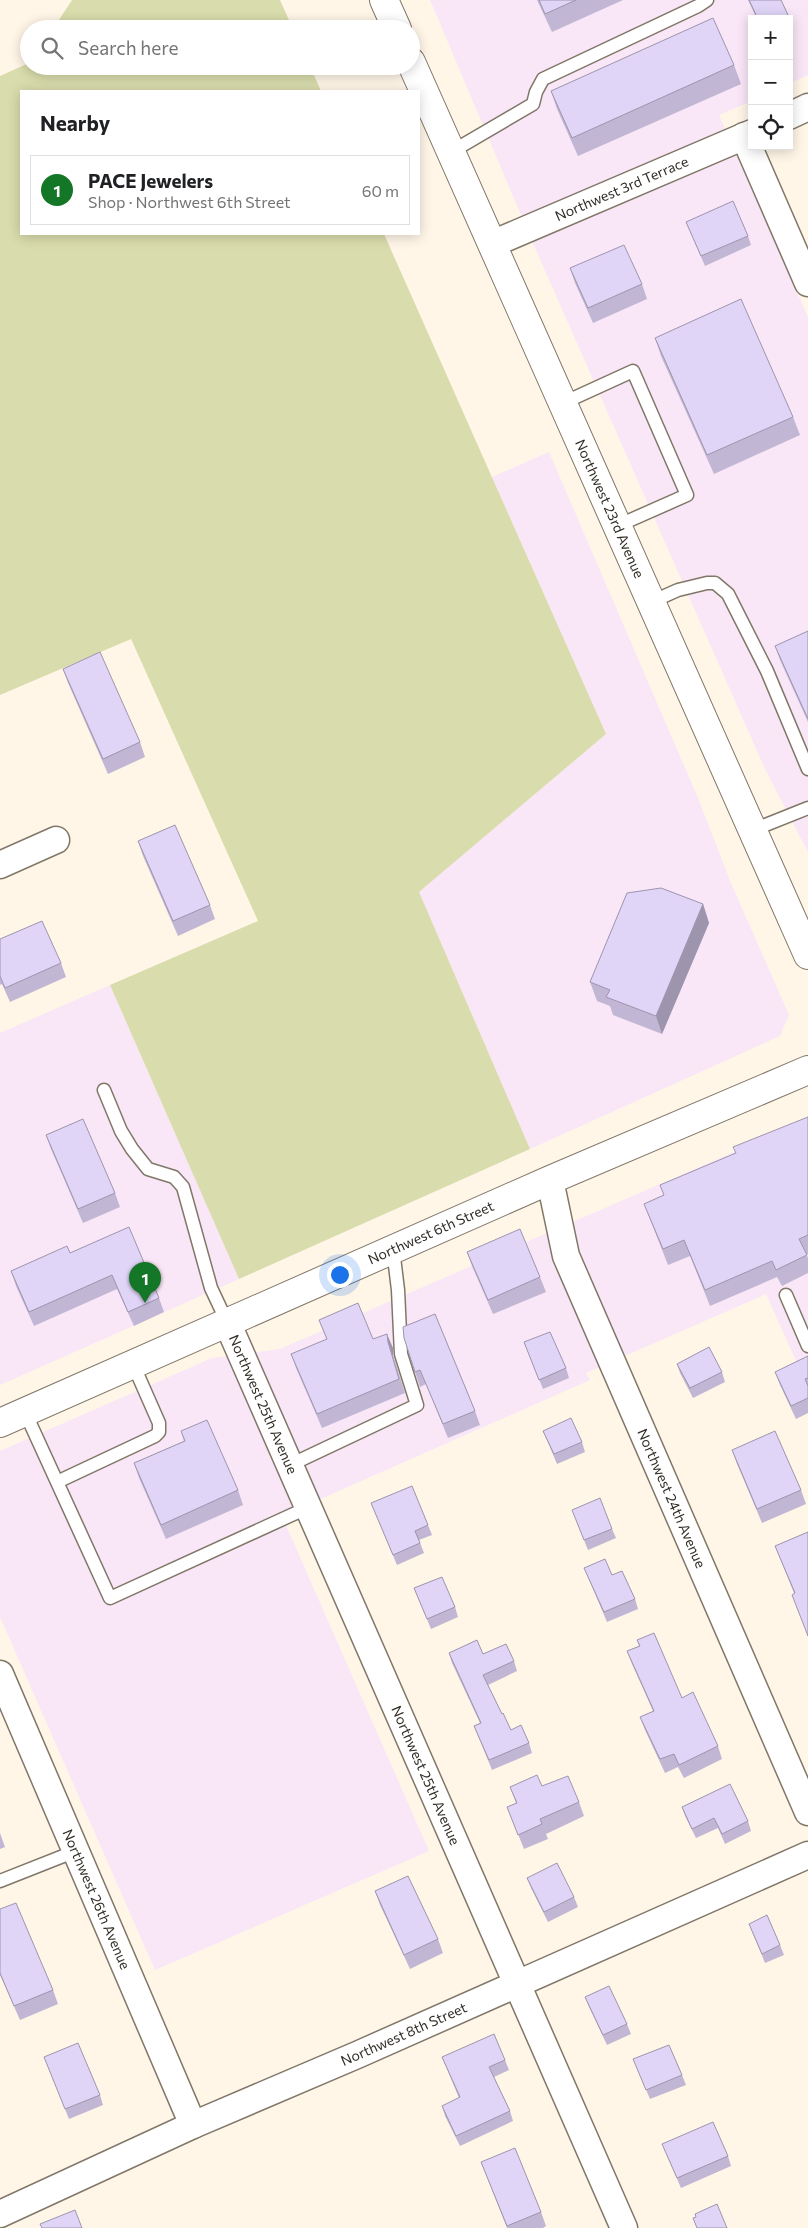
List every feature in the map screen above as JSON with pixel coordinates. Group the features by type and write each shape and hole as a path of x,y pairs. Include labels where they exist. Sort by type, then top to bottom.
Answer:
{"main road":[{"path":"384,0 393,20"},
{"name":"Northwest 23rd Avenue","path":"417,75 807,951"},
{"name":"Northwest 6th Street","path":"0,1423 550,1180 808,1070"}],"street":[{"path":"793,114 808,107"},
{"name":"Northwest 3rd Terrace","path":"492,244 748,135"},
{"path":"754,150 808,283"},
{"path":"0,866 56,840"},
{"name":"Northwest 24th Avenue","path":"550,1180 566,1256 808,1812"},
{"name":"Northwest 25th Avenue","path":"227,1322 624,2228"},
{"name":"Northwest 26th Avenue","path":"0,1674 193,2124"},
{"name":"Northwest 8th Street","path":"0,2214 193,2124 357,2055 808,1855"}],"lane":[{"path":"451,152 533,104 536,92 543,79 707,0"},
{"path":"563,403 633,370 687,495 617,526"},
{"path":"651,602 678,590 707,583 715,584 728,594 767,672 808,769"},
{"path":"753,830 808,808"},
{"path":"104,1090 121,1131 148,1169 174,1177 184,1187 211,1288 227,1322"},
{"path":"290,1465 417,1405 401,1354 398,1290 393,1249"},
{"path":"786,1295 804,1326 808,1346"},
{"path":"57,1482 160,1432 133,1364"},
{"path":"25,1412 110,1598 308,1508"},
{"path":"0,1881 76,1851"}],"shaded area":[{"path":"430,0 808,0 808,75 793,82 793,15 748,15 748,103 719,115 808,317 808,852 765,769 535,248"},
{"path":"549,452 698,798 731,883 789,1015 780,1036 530,1149 419,892 606,734 492,477"},
{"path":"110,985 239,1279 0,1385 0,1033"},
{"path":"808,1120 808,1388 766,1294 586,1373 590,1380 282,1516 429,1851 155,1970 0,1617 0,1451 212,1358 280,1349"}],"green space":[{"path":"72,0 280,0 289,20 59,20"},
{"path":"20,67 20,75 314,75 321,90 20,90 20,235 384,235 606,734 419,892 530,1149 239,1279 110,985 258,921 131,639 0,695 0,76"}],"building":[{"path":"539,0 576,0 545,14"},
{"path":"749,0 781,0 788,15 756,15"},
{"path":"713,18 734,65 572,138 551,91"},
{"path":"733,201 748,236 701,256 686,222"},
{"path":"624,245 642,284 588,308 570,268"},
{"path":"741,299 793,417 707,455 655,338"},
{"path":"808,631 808,719 775,646"},
{"path":"100,652 140,742 103,759 63,669"},
{"path":"175,825 210,905 173,921 138,841"},
{"path":"661,888 703,904 656,1016 606,997 610,990 590,982 627,893"},
{"path":"42,921 61,963 5,988 0,976 0,939"},
{"path":"808,1117 808,1235 799,1239 807,1255 776,1270 772,1261 705,1290 684,1240 663,1249 644,1204 664,1195 660,1185 736,1153 733,1147"},
{"path":"83,1119 115,1193 78,1209 46,1135"},
{"path":"129,1227 159,1298 128,1312 112,1275 29,1312 11,1271 67,1246 70,1253"},
{"path":"520,1229 540,1277 488,1300 467,1252"},
{"path":"358,1303 373,1339 387,1334 399,1379 317,1414 291,1354 327,1339 319,1320"},
{"path":"435,1314 475,1411 443,1424 420,1370 415,1372 404,1338 403,1327"},
{"path":"550,1332 566,1368 539,1380 524,1342"},
{"path":"709,1347 722,1372 690,1388 677,1364"},
{"path":"808,1356 808,1378 805,1379 808,1386 808,1398 791,1406 775,1372"},
{"path":"571,1418 582,1442 554,1454 543,1431"},
{"path":"207,1420 238,1490 161,1525 134,1463 185,1441 181,1431"},
{"path":"775,1431 801,1490 757,1509 732,1450"},
{"path":"412,1486 428,1525 415,1531 420,1543 393,1555 371,1503"},
{"path":"600,1498 612,1529 584,1540 572,1510"},
{"path":"808,1532 808,1636 792,1595 795,1593 775,1546"},
{"path":"605,1559 612,1575 622,1571 635,1599 604,1612 584,1568"},
{"path":"442,1577 455,1607 427,1619 414,1588"},
{"path":"654,1633 682,1698 693,1692 718,1746 679,1765 674,1754 660,1759 640,1717 654,1711 627,1651 640,1646 637,1640"},
{"path":"477,1640 483,1654 506,1644 514,1661 483,1675 511,1730 521,1725 529,1743 489,1760 474,1726 481,1723 449,1653"},
{"path":"537,1775 542,1786 568,1776 579,1802 540,1819 542,1824 518,1835 507,1807 517,1803 510,1787"},
{"path":"730,1784 748,1821 722,1834 714,1818 692,1829 682,1807"},
{"path":"557,1863 574,1897 544,1912 527,1878"},
{"path":"408,1876 438,1939 404,1955 375,1891"},
{"path":"16,1903 53,1990 14,2006 0,1973 0,1909"},
{"path":"767,1915 780,1945 762,1954 749,1924"},
{"path":"609,1986 627,2024 603,2035 585,1997"},
{"path":"494,2034 505,2060 489,2067 510,2111 456,2136 442,2106 460,2097 442,2057"},
{"path":"78,2043 100,2095 65,2109 44,2057"},
{"path":"669,2045 682,2075 646,2090 633,2059"},
{"path":"713,2122 728,2156 677,2178 662,2144"},
{"path":"515,2148 541,2212 507,2226 481,2162"},
{"path":"717,2204 727,2228 697,2228 693,2218 696,2217 695,2214"},
{"path":"75,2210 82,2228 42,2228 40,2224"}],"place":[{"name":"PACE Jewelers","path":"145,1303"}]}
